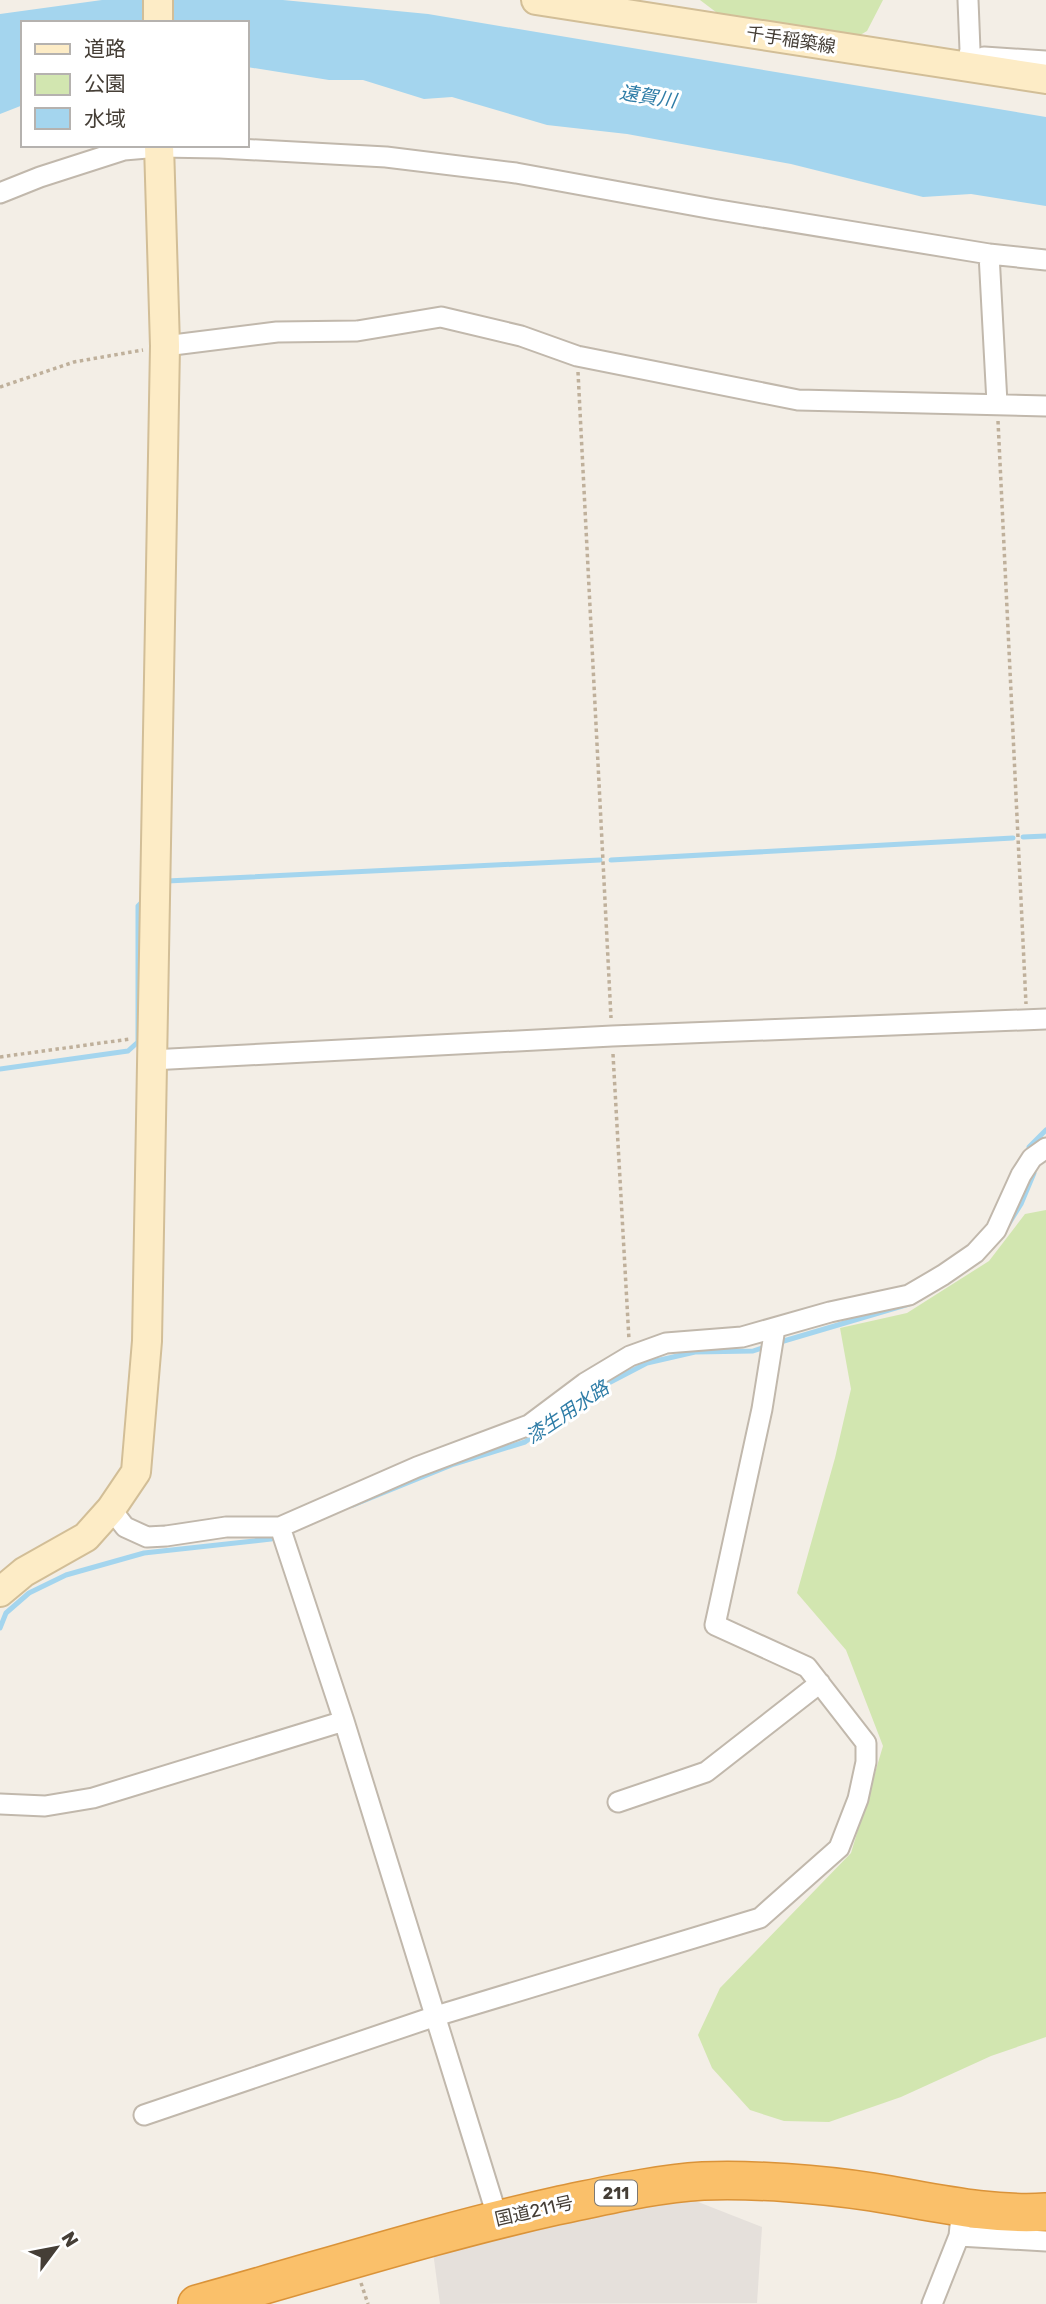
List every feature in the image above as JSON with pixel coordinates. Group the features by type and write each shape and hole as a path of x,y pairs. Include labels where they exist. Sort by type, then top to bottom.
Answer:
{"highway":[{"name":"国道211号","path":"197,2304 498,2219 638,2188 703,2181 783,2183 832,2188 868,2192 960,2222 1046,2212"}],"street":[{"path":"158,0 158,21"},
{"name":"千手稲築線","path":"536,0 1046,79"},
{"path":"966,67 970,50 968,0"},
{"path":"966,67 984,57 1046,61"},
{"path":"0,192 124,150 150,147"},
{"path":"0,1592 24,1572 86,1537 111,1509 136,1472 147,1341 165,346 159,147"},
{"path":"184,147 386,157 516,173 713,209 989,254 1046,260"},
{"path":"989,254 997,403"},
{"path":"165,346 277,332 357,331 441,317 520,336 577,356 798,400 1046,406"},
{"path":"151,1060 1037,1019"},
{"path":"111,1509 125,1527 147,1537 226,1527 280,1527 417,1467 529,1425 585,1383 630,1356 666,1342 742,1337 831,1312 909,1295 975,1253 996,1230 1021,1175 1032,1158 1046,1148"},
{"path":"144,2115 436,2016 760,1918 839,1848 858,1799 866,1762 866,1743 807,1667 715,1625 761,1409 775,1328"},
{"path":"280,1527 344,1721 498,2219"},
{"path":"618,1802 706,1772 820,1683"},
{"path":"0,1804 45,1806 93,1798 344,1721"},
{"path":"932,2304 960,2222 1046,2241"}],"path":[{"path":"0,387 74,362 165,346"},
{"path":"577,356 630,1356"},
{"path":"997,403 1037,1019"},
{"path":"0,1057 131,1039"}],"shaded area":[{"path":"688,2198 762,2227 757,2303 440,2304 433,2252 600,2210"}],"green space":[{"path":"700,0 883,0 867,31 840,47 737,28"},
{"path":"1046,1210 1046,2037 991,2056 901,2097 829,2122 784,2121 750,2110 712,2068 698,2035 720,1988 851,1853 883,1746 846,1650 797,1593 835,1458 851,1389 840,1328 907,1313 989,1261 1025,1214"}],"water":[{"name":"遠賀川","path":"102,0 283,0 428,14 1046,117 1046,206 971,194 923,197 791,164 627,134 547,125 452,97 424,99 363,80 329,80 248,67 248,21 21,21 21,106 0,114 0,14"}],"waterway":[{"path":"1023,837 1046,836"},
{"path":"611,860 1013,838"},
{"path":"167,881 600,860"},
{"path":"0,1069 128,1051 138,1042 138,906 144,900"},
{"path":"1030,1155 1029,1147 1046,1130"},
{"name":"漆生用水路","path":"1008,1225 1021,1204 1034,1173 1033,1168"},
{"name":"漆生用水路","path":"777,1343 909,1304"},
{"name":"漆生用水路","path":"353,1505 454,1464 525,1442 599,1388 647,1363 695,1352 753,1351 768,1346"},
{"name":"漆生用水路","path":"0,1628 6,1613 29,1593 66,1575 144,1553 271,1539 279,1535"}]}
